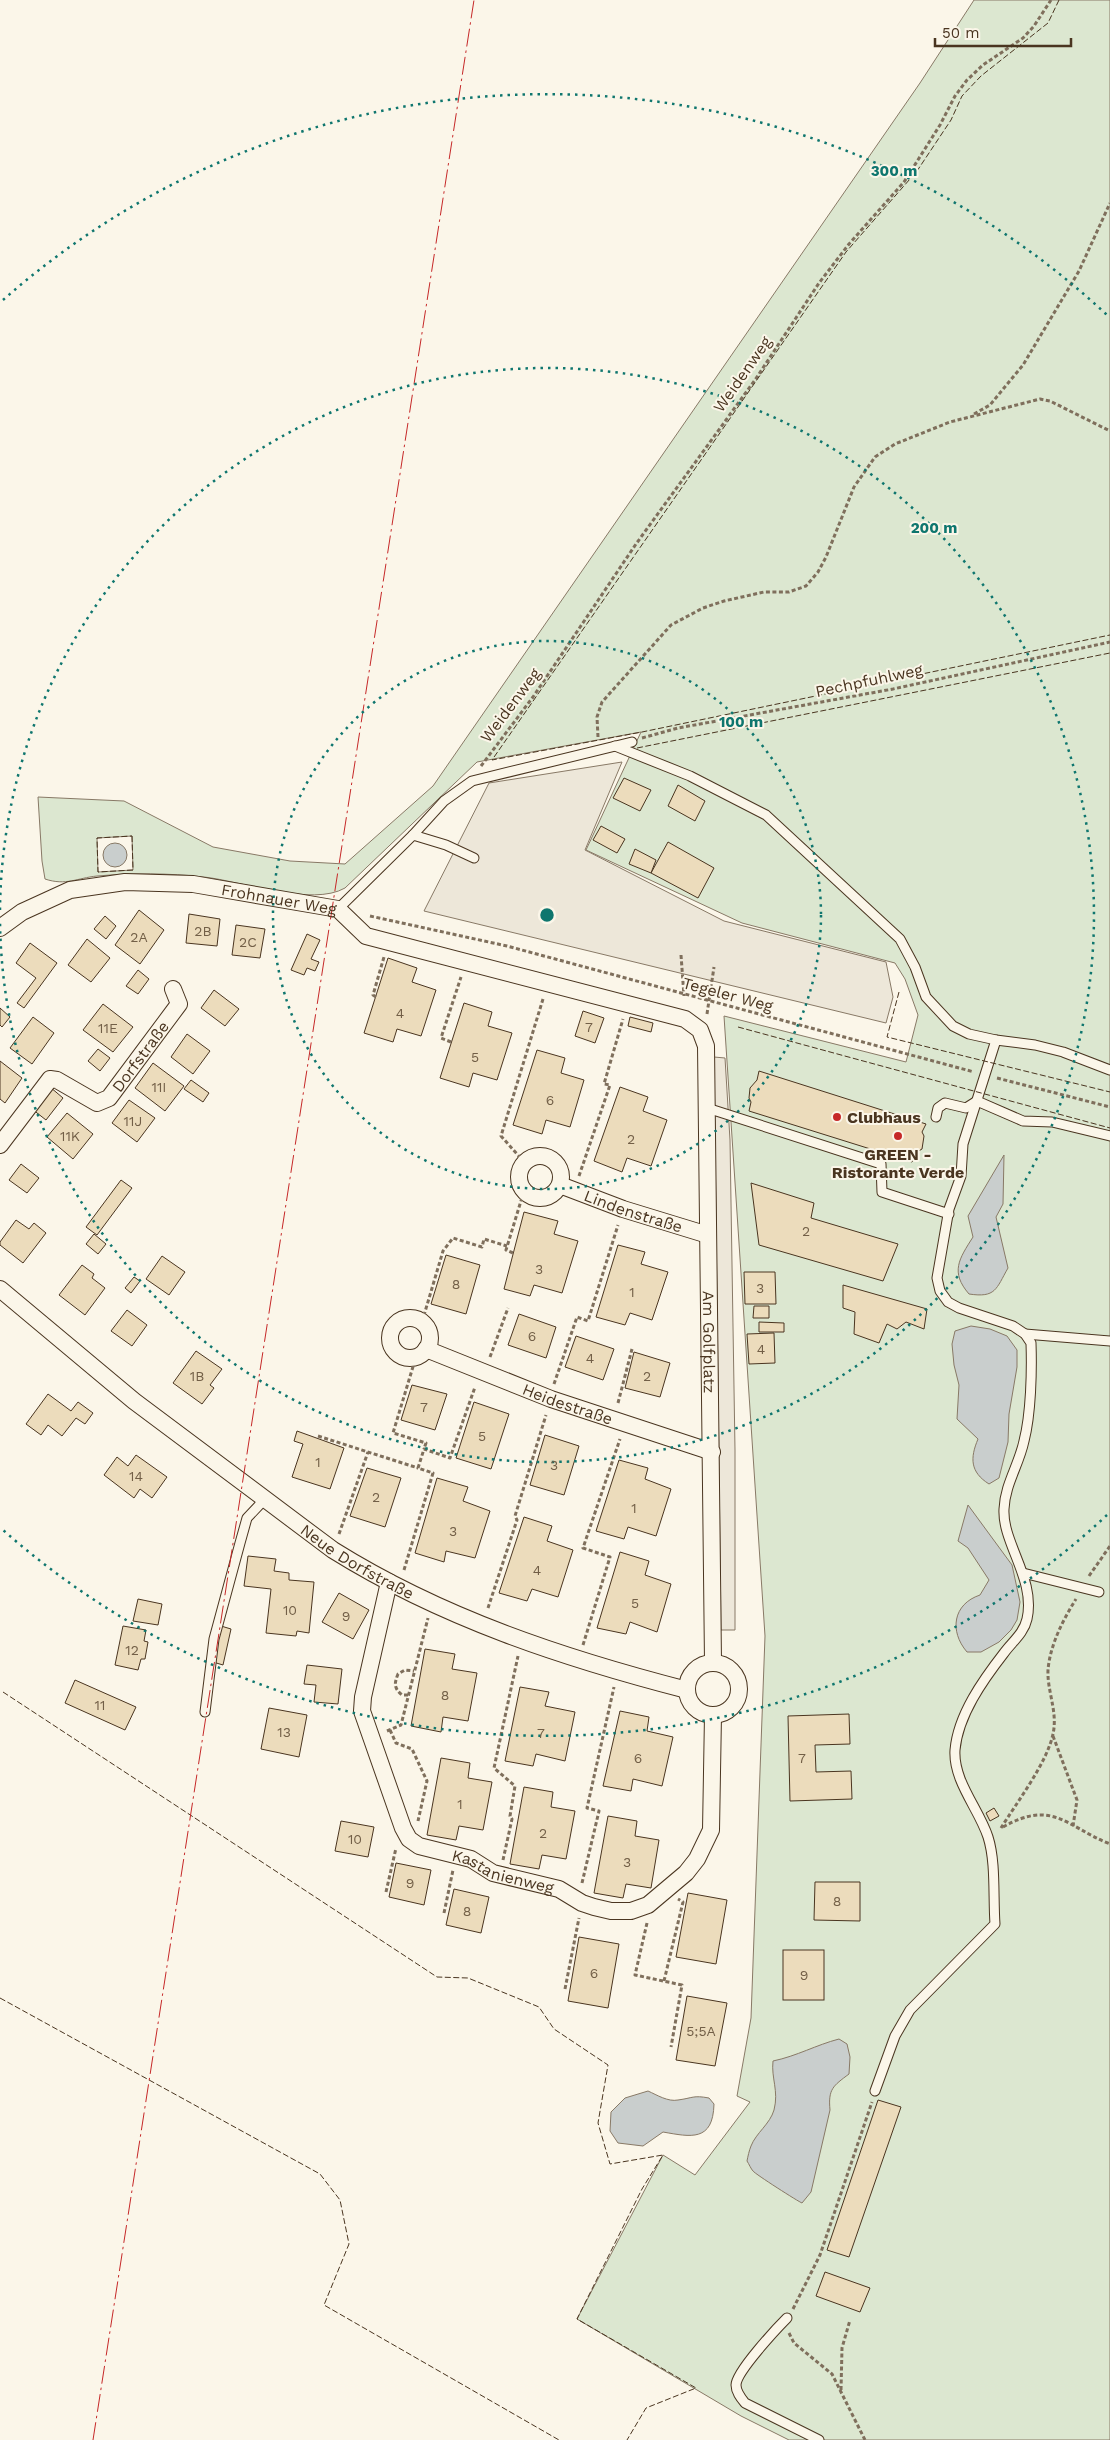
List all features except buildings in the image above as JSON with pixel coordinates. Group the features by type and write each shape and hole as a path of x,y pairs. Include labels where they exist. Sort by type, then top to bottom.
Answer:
{"street":[{"name":"Frohnauer Weg","path":"0,928 22,912 70,890 125,882 193,884 338,909 366,936 628,1004 693,1025"},
{"name":"Dorfstraße","path":"0,1145 50,1080 57,1080 97,1103 109,1098 179,1004 173,990"},
{"name":"Am Golfplatz","path":"693,1025 706,1046 713,1662"},
{"path":"533,1157 548,1158 559,1167 561,1179 567,1188 545,1198 533,1197 524,1191 519,1176 524,1163 533,1157"},
{"name":"Lindenstraße","path":"567,1188 623,1209 708,1235"},
{"name":"Neue Dorfstraße","path":"0,1289 134,1402 333,1550 394,1585 482,1626 578,1660 687,1690"},
{"name":"Heidestraße","path":"422,1322 412,1318 400,1320 392,1329 390,1338 394,1350 400,1355 421,1353 482,1373 550,1399 712,1452"},
{"path":"421,1353 429,1334 422,1322"},
{"path":"394,1585 363,1697 362,1711 403,1828 414,1844"},
{"path":"713,1662 730,1668 737,1675 740,1688 733,1706 722,1714 713,1715 696,1709 690,1701 687,1690 689,1678 693,1671 700,1666 713,1662"},
{"name":"Kastanienweg","path":"414,1844 472,1859 500,1875 559,1890 580,1902 618,1911 631,1911 648,1905 686,1873 697,1859 711,1830 713,1715"}],"lane":[{"path":"338,909 444,801 472,781 632,742"},
{"path":"615,746 690,776 766,815 900,939 915,967 926,997 953,1026 970,1034 1054,1050 1110,1070"},
{"path":"412,835 446,845 474,858"},
{"path":"996,1040 963,1144 961,1176 948,1214 939,1262 937,1278 940,1292 948,1302 960,1308 1013,1326 1026,1334 1110,1341"},
{"path":"936,1117 938,1108 945,1103 966,1108 977,1101"},
{"path":"977,1101 1023,1120 1052,1122 1110,1136"},
{"path":"707,1108 881,1164 882,1192 948,1214"},
{"path":"875,2091 894,2036 910,2010 995,1924 988,1836 958,1772 955,1752 956,1739 960,1727 984,1680 1020,1634 1027,1619 1028,1600 1023,1572 1006,1524 1004,1511 1006,1488 1024,1442 1027,1424 1031,1343 1026,1334"},
{"path":"205,1712 214,1639 247,1518 265,1499"},
{"path":"1023,1572 1099,1592"},
{"path":"787,2318 740,2374 736,2385 745,2403 819,2440"}],"path":[{"name":"Weidenweg","path":"472,781 504,732 533,697 588,618 636,544 755,380 819,283 849,244 904,182 940,125 955,96 967,80 983,65 1028,32 1044,14 1051,0"},
{"path":"599,740 597,717 602,702 671,625 703,608 724,601 764,592 789,592 806,586 818,572 826,557 854,487 875,457 895,444 990,406 1023,365 1079,271 1110,203"},
{"path":"969,416 1040,399 1050,401 1110,431"},
{"name":"Pechpfuhlweg","path":"632,742 678,728 893,689 1110,642"},
{"name":"Tegeler Weg","path":"366,916 507,946 709,1002 1110,1107"},
{"path":"376,996 373,995 389,942"},
{"path":"681,955 684,995 693,1025 706,1021 714,967"},
{"path":"451,1042 441,1038 466,962"},
{"path":"524,1163 502,1136 548,984"},
{"path":"567,1188 610,1086 604,1084 628,1004"},
{"path":"513,1254 506,1250 524,1191"},
{"path":"482,1626 517,1520 515,1516 577,1317 588,1321 623,1209"},
{"path":"422,1322 443,1251 453,1238 482,1248 484,1239 507,1246"},
{"path":"424,1449 450,1458 508,1308"},
{"path":"578,1660 610,1557 583,1548 619,1422 632,1349"},
{"path":"418,1468 426,1443 393,1433 421,1353"},
{"path":"318,1436 433,1473 394,1585"},
{"path":"333,1550 368,1452"},
{"path":"1001,1828 1038,1769 1053,1735 1055,1716 1048,1670 1056,1637 1082,1587 1110,1546"},
{"path":"370,1738 401,1725 431,1603"},
{"path":"500,1875 512,1819 510,1816 515,1786 494,1768 522,1641"},
{"path":"408,1695 402,1695 396,1690 394,1683 398,1674 405,1670 414,1671"},
{"path":"565,1989 580,1902 599,1811 587,1808 617,1672"},
{"path":"390,1730 396,1742 412,1749 427,1781 414,1844"},
{"path":"1053,1735 1077,1800 1073,1826"},
{"path":"988,1836 1024,1817 1040,1814 1050,1816 1110,1844"},
{"path":"386,1892 403,1828"},
{"path":"444,1913 456,1855"},
{"path":"664,1893 683,1902 664,1981"},
{"path":"648,1905 649,1918 635,1974 682,1984 671,2047"},
{"path":"865,2440 832,2374 794,2343 789,2334 787,2318 797,2304 820,2255 875,2091"},
{"path":"841,2390 842,2348 850,2320"}],"green space":[{"path":"974,0 1110,0 1110,2440 789,2440 741,2416 577,2319 663,2155 695,2175 750,2102 737,2096 751,2018 765,1636 724,1016 906,1062 918,1015 905,979 895,963 742,923 586,850 641,732 477,762 345,888 331,893 314,895 296,894 219,879 164,874 110,875 59,882 45,879 42,861 38,797 124,801 213,847 290,861 345,864 433,786 920,83","holes":["132,836 133,870 98,872 97,838"]}],"shaded area":[{"path":"622,762 585,850 724,921 886,962 893,997 886,1023 424,911 489,783"},
{"path":"110,843 120,843 127,850 127,860 120,867 110,867 103,860 103,850"},
{"path":"714,1057 725,1058 730,1140 735,1450 735,1630 721,1630"},
{"path":"1004,1155 1003,1204 996,1217 1008,1268 998,1287 990,1293 985,1295 969,1294 963,1286 958,1272 964,1252 973,1237 968,1216"},
{"path":"971,1326 990,1329 1007,1336 1017,1350 1017,1367 1009,1414 1008,1442 999,1478 989,1484 978,1475 973,1464 978,1439 957,1419 959,1385 954,1365 952,1344 955,1331"},
{"path":"968,1505 1012,1565 1020,1602 1017,1620 1011,1630 999,1642 981,1652 967,1652 961,1644 956,1627 959,1611 971,1599 980,1595 989,1580 968,1548 958,1541"},
{"path":"839,2039 847,2044 850,2057 849,2074 835,2085 831,2093 830,2110 811,2192 802,2203 753,2171 747,2161 748,2155 753,2141 774,2110 776,2097 773,2061"},
{"path":"648,2091 670,2100 696,2097 709,2098 714,2104 710,2125 699,2134 683,2135 663,2132 643,2146 618,2143 610,2131 611,2112 625,2098"}],"fence":[{"path":"1059,0 1048,23 981,76 962,96 951,120 917,171 846,252 492,760 642,732 1110,635"},
{"path":"637,748 1110,653"},
{"path":"132,836 133,870 98,872 97,838 132,836"},
{"path":"899,992 887,1037 1110,1092"},
{"path":"738,1027 1110,1128"},
{"path":"3,1692 437,1977 468,1978 539,2007 554,2029 608,2065 598,2123 610,2164 663,2155 642,2189 577,2319 696,2388 646,2408 627,2440"},
{"path":"0,1998 320,2174 340,2200 349,2244 324,2305 559,2440"}],"power":[{"path":"93,2440 474,0"}],"place":[{"name":"Clubhaus","path":"837,1117"},
{"name":"GREEN - Ristorante Verde","path":"898,1136"}]}
